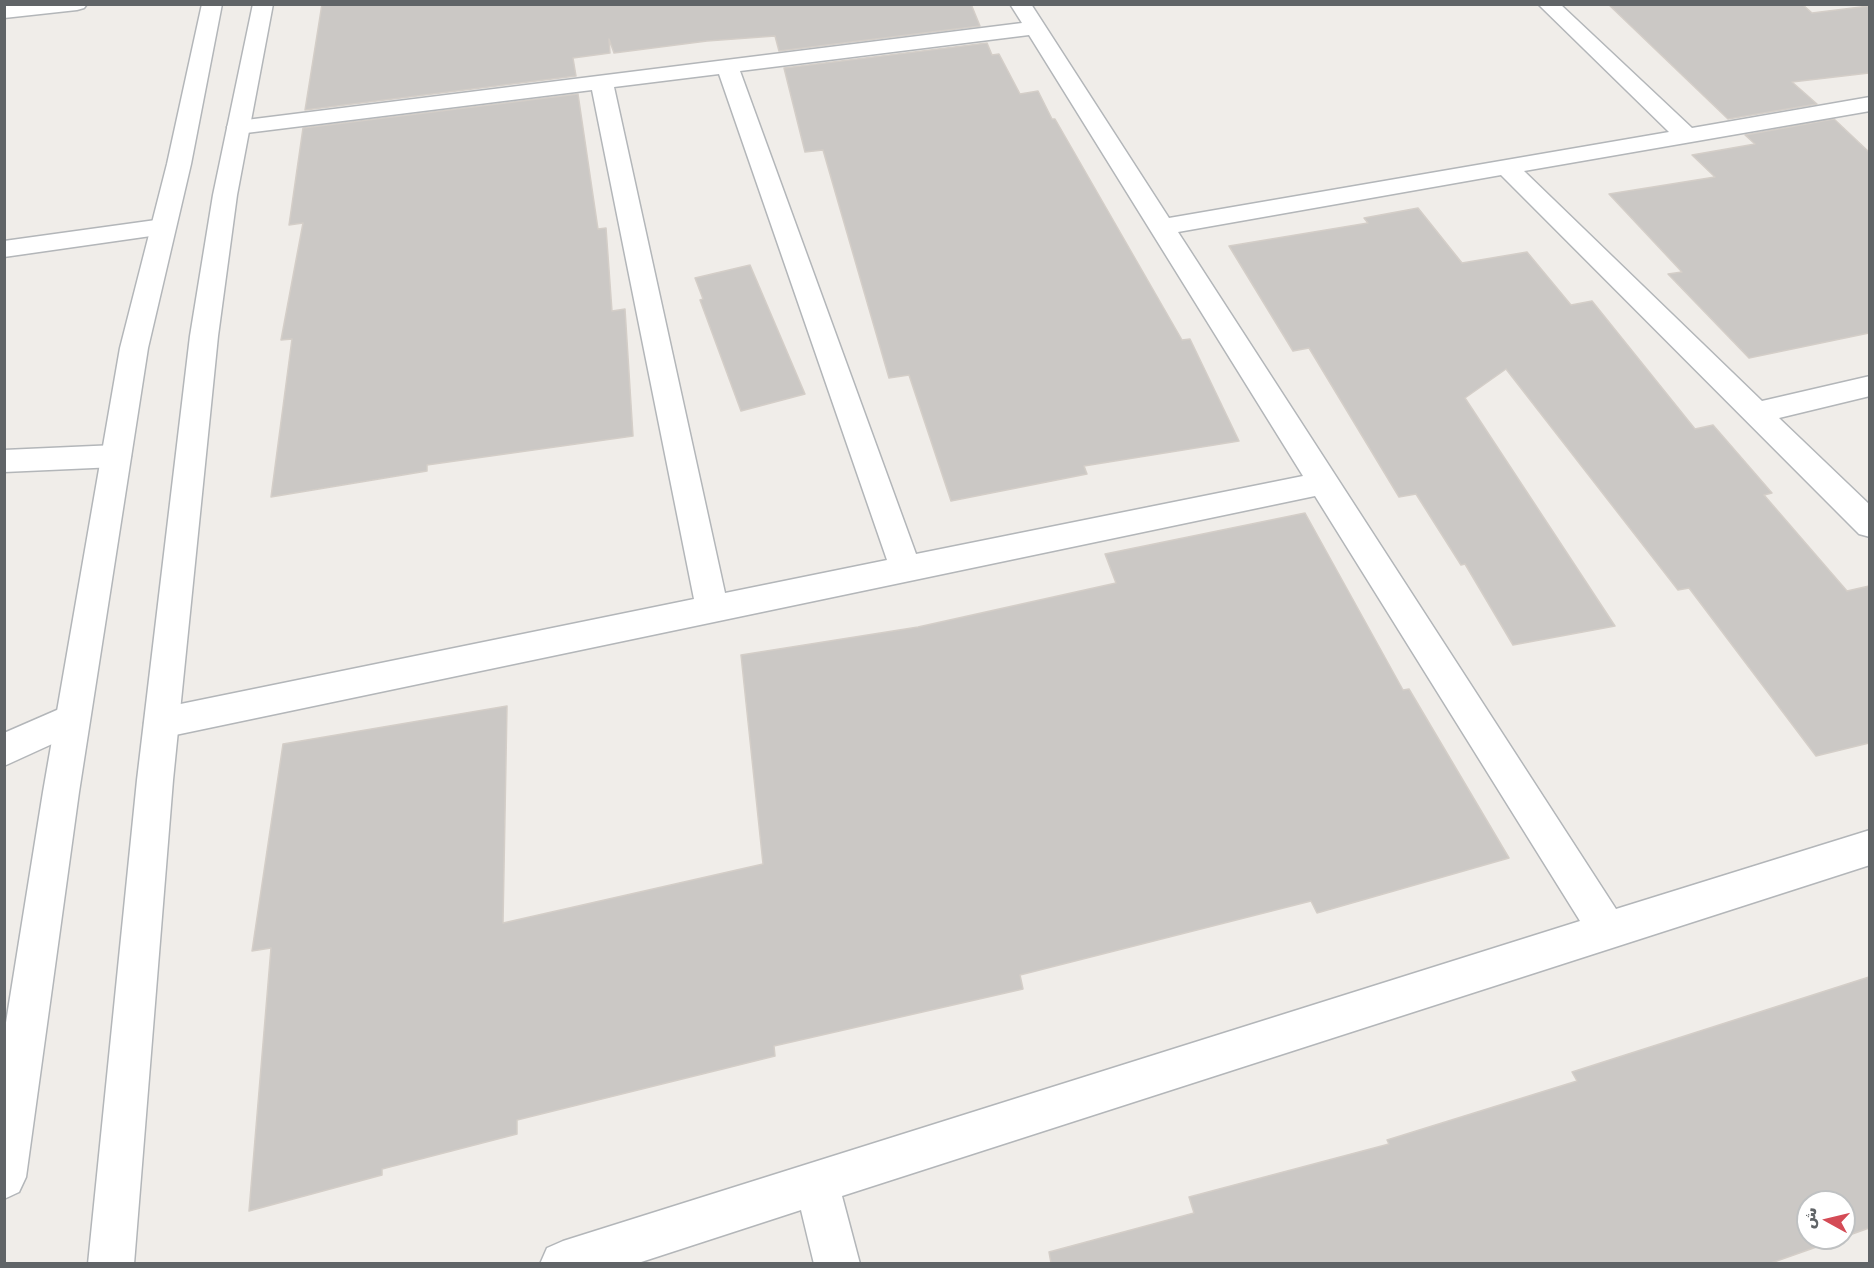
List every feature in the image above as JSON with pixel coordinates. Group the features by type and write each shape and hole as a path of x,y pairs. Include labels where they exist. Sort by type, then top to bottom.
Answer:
{"street":[{"path":"4,12 77,4"},
{"path":"4,1177 13,1071 134,348 212,4"},
{"path":"111,1263 161,723 204,336 225,195 263,4"},
{"path":"1548,4 1687,136"},
{"path":"238,127 727,66 1027,16 1608,931"},
{"path":"727,66 906,570"},
{"path":"602,82 712,609"},
{"path":"1160,227 1869,104"},
{"path":"1506,167 1869,525"},
{"path":"4,249 163,227"},
{"path":"1756,413 1869,386"},
{"path":"4,461 116,456"},
{"path":"161,723 1323,483"},
{"path":"4,750 73,718"},
{"path":"563,1263 1869,848"},
{"path":"817,1183 837,1263"}],"building":[{"path":"322,4 971,4 980,26 779,51 775,36 707,41 614,53 609,39 610,53 573,58 576,76 305,110"},
{"path":"1608,4 1802,4 1812,13 1869,6 1869,73 1792,82 1817,104 1728,119"},
{"path":"987,43 992,55 999,54 1020,94 1038,91 1052,119 1055,119 1182,340 1190,339 1239,441 1084,466 1087,474 951,501 909,375 889,378 823,150 805,152 784,68"},
{"path":"578,94 598,229 606,228 612,311 625,309 633,436 427,465 427,471 271,497 292,339 281,340 303,223 289,225 303,128"},
{"path":"1834,119 1869,152 1869,333 1749,358 1668,274 1682,272 1609,194 1715,177 1692,155 1755,144 1745,135"},
{"path":"1418,208 1462,263 1527,252 1571,305 1592,301 1695,429 1713,425 1772,493 1764,495 1847,591 1869,586 1869,743 1816,756 1689,588 1678,590 1506,369 1465,398 1615,626 1513,645 1465,564 1461,565 1416,494 1399,497 1309,348 1293,351 1229,246 1368,223 1364,218"},
{"path":"750,265 805,394 741,411 700,300 703,299 695,278"},
{"path":"1305,513 1403,690 1409,689 1509,858 1317,913 1311,901 1020,975 1023,989 774,1046 775,1056 517,1120 517,1134 382,1169 382,1175 249,1211 271,948 252,951 283,744 507,706 503,923 763,864 741,655 918,627 1116,583 1105,554"},
{"path":"1869,977 1869,1228 1856,1233 1856,1190 1796,1190 1796,1250 1808,1250 1771,1263 1051,1263 1049,1252 1194,1213 1189,1197 1389,1144 1387,1140 1577,1081 1572,1072"}]}
